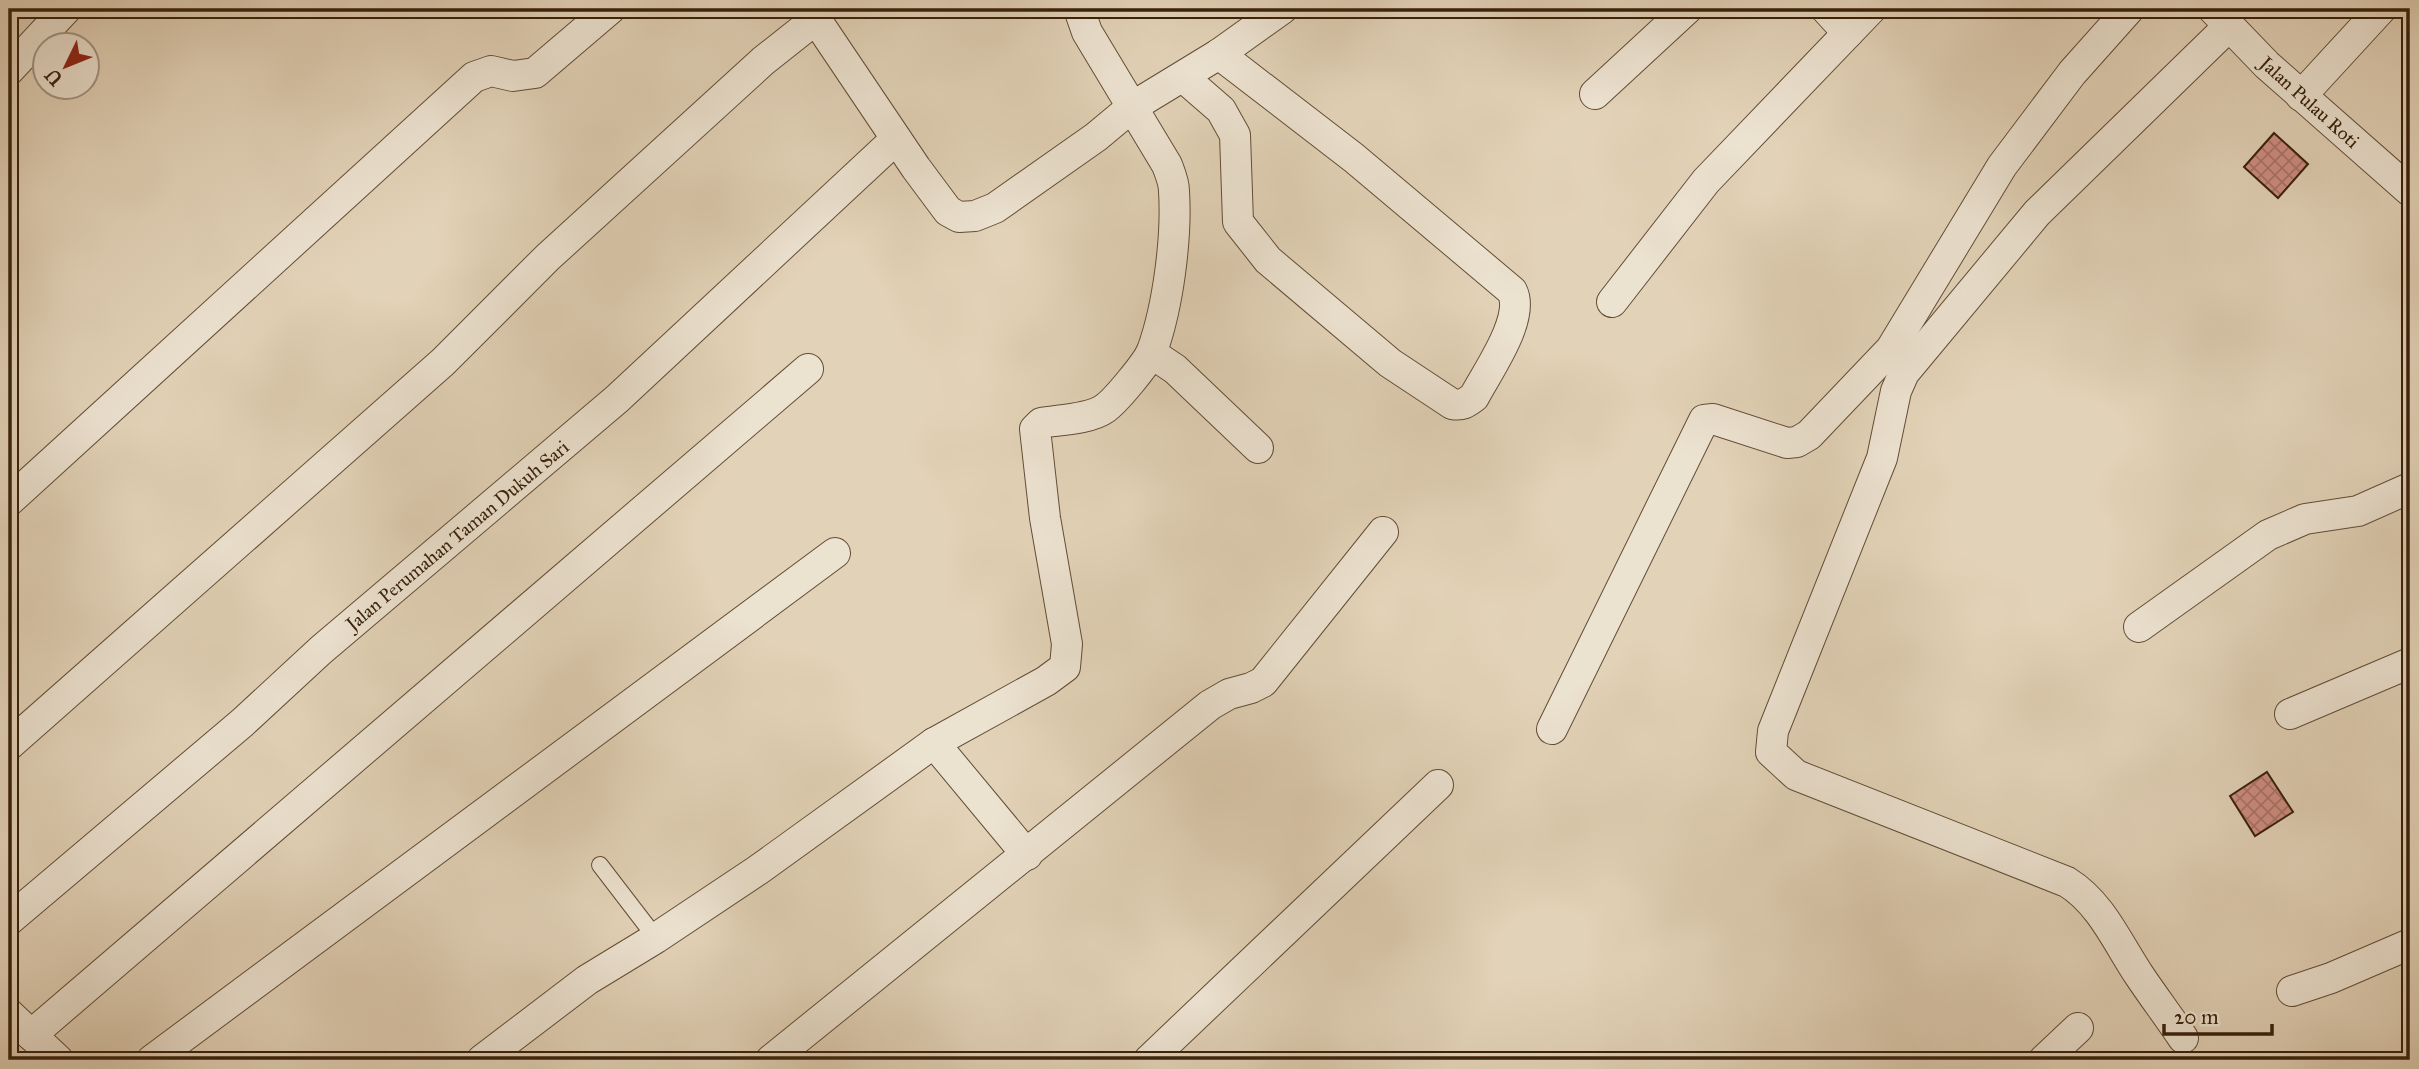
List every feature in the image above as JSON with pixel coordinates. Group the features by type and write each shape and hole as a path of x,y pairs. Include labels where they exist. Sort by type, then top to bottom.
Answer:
{"street":[{"path":"9,70 66,9"},
{"path":"9,501 474,77 491,71 513,75 535,73 610,9"},
{"path":"482,1060 587,980 758,870 934,743 1035,688 1065,667 1067,645 1045,518 1035,429 1041,423 1094,414 1104,409 1117,397 1151,353 1172,262 1174,189 1167,165 1087,32 1079,9"},
{"path":"9,745 443,362 548,257 813,14 896,139 948,211 960,217 975,216 995,208 1132,107 1219,54 1282,9"},
{"path":"1595,94 1687,9"},
{"path":"1826,9 1848,33"},
{"path":"1612,302 1706,181 1871,9"},
{"path":"1552,729 1704,420 1713,419 1787,443 1797,442 1809,435 1891,349 2002,166 2072,73 2129,9"},
{"path":"2301,96 2381,9"},
{"path":"2183,1038 2094,904 2083,892 2067,882 1796,775 1771,752 1771,743 1773,731 1882,458 1896,391 1904,373 2037,213 2221,18"},
{"name":"Jalan Pulau Roti","path":"2221,18 2301,96 2410,191"},
{"path":"1182,77 1221,110 1235,135 1238,222 1268,260 1391,363 1452,404 1466,403 1474,397 1504,342 1514,316 1516,299 1512,291 1354,158 1219,54"},
{"name":"Jalan Perumahan Taman Dukuh Sari","path":"9,919 242,723 332,641 617,400 896,139"},
{"path":"1151,353 1175,369 1258,448"},
{"path":"31,1035 808,369"},
{"path":"2139,627 2268,535 2305,519 2358,511 2410,488"},
{"path":"771,1060 1210,705 1229,694 1263,682 1383,532"},
{"path":"152,1060 835,553"},
{"path":"2290,714 2410,663"},
{"path":"934,743 1027,855"},
{"path":"1149,1060 1438,785"},
{"path":"2292,991 2332,978 2410,944"},
{"path":"9,1014 58,1060"},
{"path":"2045,1060 2078,1028"}],"lane":[{"path":"600,865 656,938"}],"building":[{"path":"2274,133 2308,164 2278,198 2244,167"},
{"path":"2267,772 2293,812 2255,836 2230,796"}]}
